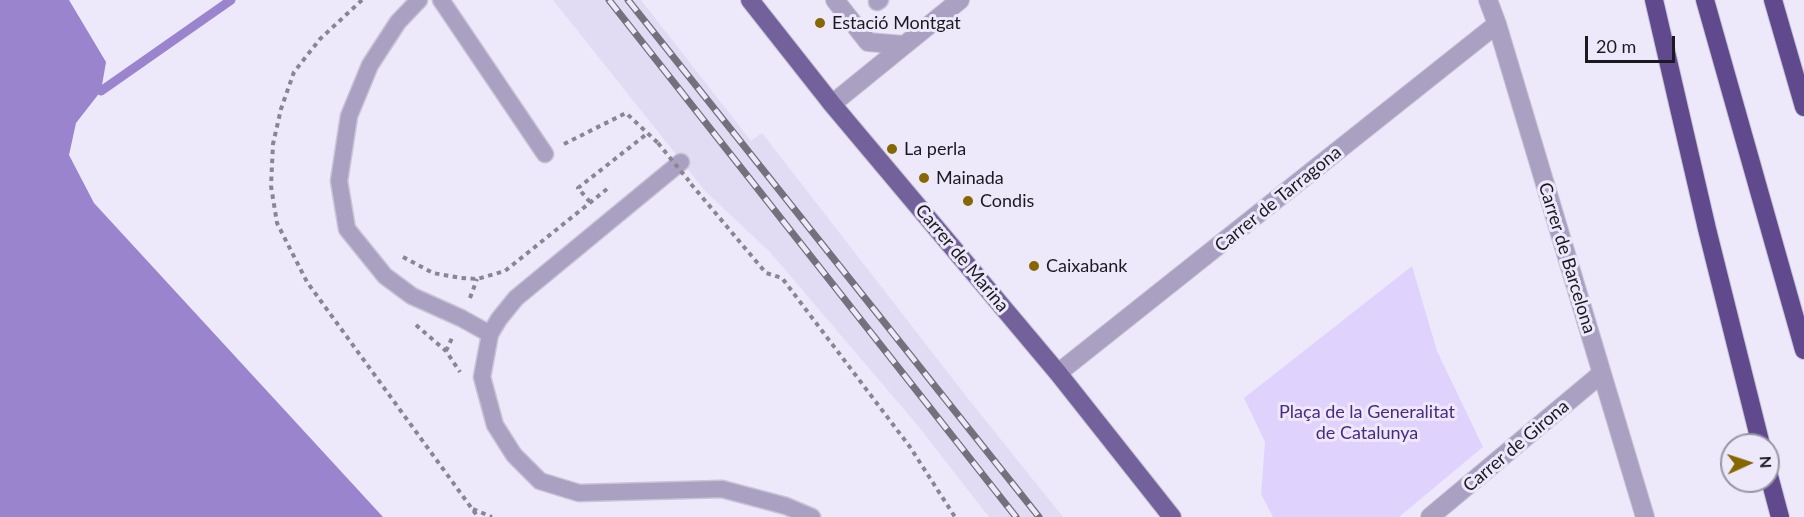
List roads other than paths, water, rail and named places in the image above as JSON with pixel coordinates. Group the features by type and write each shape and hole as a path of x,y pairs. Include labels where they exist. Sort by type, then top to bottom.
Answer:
{"highway":[{"path":"1654,0 1707,229 1758,433"},
{"path":"1705,0 1804,350"},
{"path":"1773,0 1804,106"},
{"path":"1774,493 1780,517"}],"main road":[{"name":"Carrer de Marina","path":"754,1 832,104 1058,373 1172,517"}],"street":[{"path":"835,0 868,42 904,45"},
{"path":"832,104 960,0"},
{"name":"Carrer de Barcelona","path":"1488,0 1645,517"},
{"name":"Carrer de Tarragona","path":"1058,373 1497,24"},
{"name":"Carrer de Girona","path":"1430,517 1601,374"}],"lane":[{"path":"419,0 398,22 370,65 349,116 339,181 347,229 385,276 412,296 490,334"},
{"path":"441,0 545,154"},
{"path":"681,162 516,298 499,319 490,334 482,377 495,425 514,455 540,481 579,493 722,489 786,506 812,517"}],"waterway":[{"path":"101,91 231,0"}],"railway":[{"path":"609,0 1016,517"},
{"path":"628,0 1039,517"}],"place":[{"name":"Estació Montgat","path":"820,23"},
{"name":"La perla","path":"892,149"},
{"name":"Mainada","path":"924,178"},
{"name":"Condis","path":"968,201"},
{"name":"Caixabank","path":"1034,266"}],"park label":[{"name":"Plaça de la Generalitat de Catalunya","path":"1367,422"}]}
